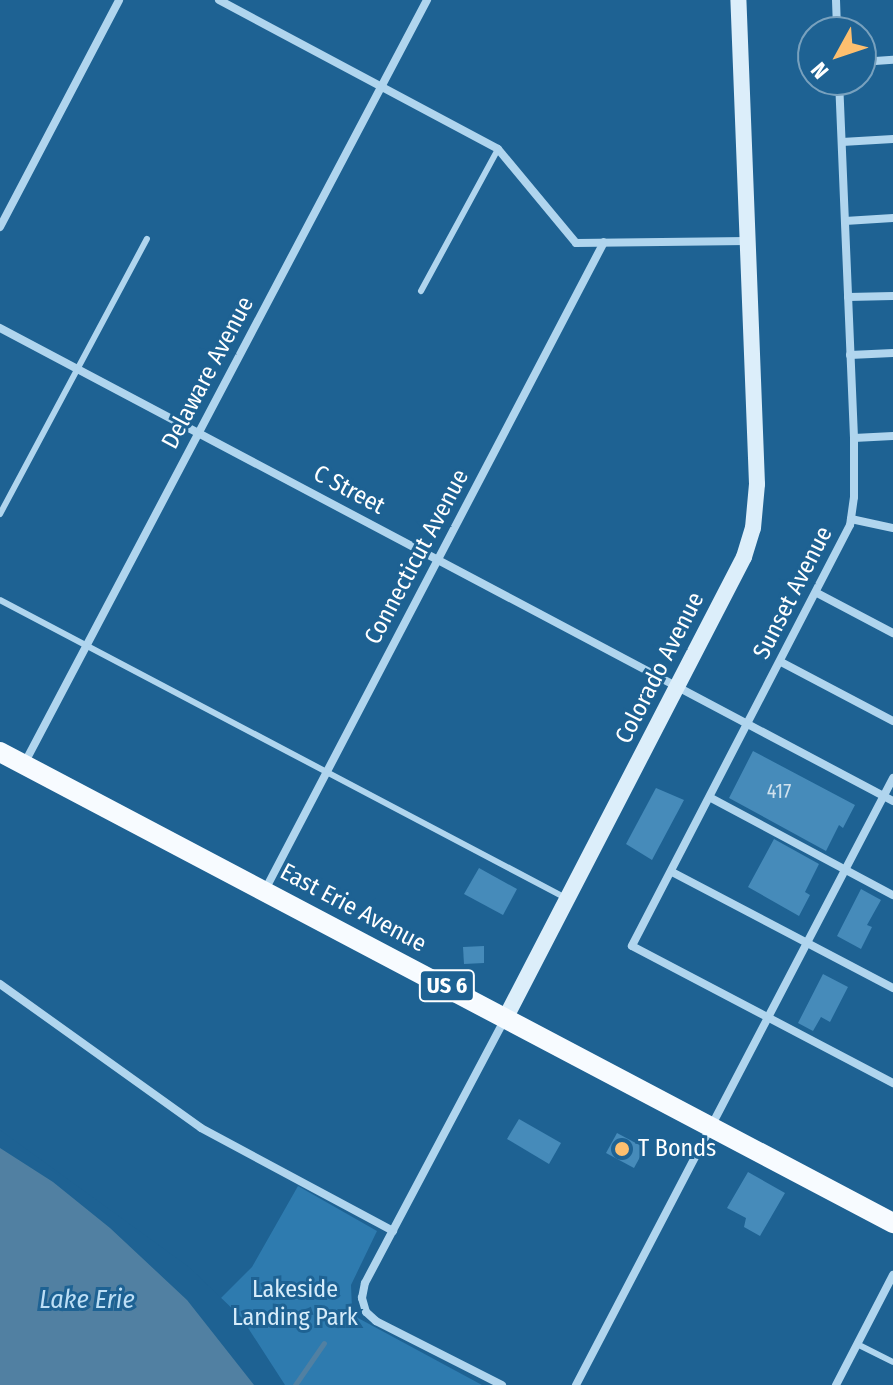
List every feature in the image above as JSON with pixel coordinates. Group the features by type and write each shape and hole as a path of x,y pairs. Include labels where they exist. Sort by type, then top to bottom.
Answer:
{"main road":[{"name":"Colorado Avenue","path":"506,1017 744,557 755,513 738,0"},
{"name":"East Erie Avenue","path":"0,752 893,1223"}],"street":[{"path":"0,227 119,0"},
{"path":"219,0 498,149 576,243 747,241"},
{"name":"Delaware Avenue","path":"24,764 427,0"},
{"name":"Sunset Avenue","path":"768,1017 632,946 817,593 851,519 854,438 840,96"},
{"path":"842,142 893,139"},
{"path":"845,221 893,218"},
{"name":"Connecticut Avenue","path":"265,891 604,242"},
{"path":"848,297 893,296"},
{"name":"C Street","path":"0,328 893,801"},
{"path":"850,355 893,353"},
{"path":"854,438 893,436"},
{"path":"851,519 893,528"},
{"path":"817,593 893,633"},
{"path":"781,662 893,721"},
{"path":"576,1385 893,778"},
{"path":"711,798 893,895"},
{"path":"672,872 893,988"},
{"path":"0,984 201,1128 393,1231"},
{"name":"Colorado Avenue","path":"502,1385 376,1321 366,1312 362,1298 365,1283 506,1017"},
{"path":"768,1017 893,1083"},
{"path":"836,1385 893,1275"}],"lane":[{"path":"421,291 498,149"},
{"path":"0,514 147,239"},
{"path":"0,600 567,899"},
{"path":"857,1344 893,1362"}],"green space":[{"name":"Lakeside Landing Park","path":"298,1186 377,1231 351,1285 352,1308 358,1318 482,1385 281,1385 218,1301 252,1267"}],"water":[{"name":"Lake Erie","path":"0,1134 39,1161 281,1385 0,1385"}],"pier":[{"path":"0,1130 189,1267 241,1317 285,1385 254,1385 187,1300 110,1228 53,1182 0,1148"}],"building":[{"path":"753,751 855,805 843,828 839,825 826,851 729,798"},
{"path":"656,788 684,800 652,860 626,844"},
{"path":"774,839 819,864 805,892 810,895 799,916 748,887"},
{"path":"479,868 517,889 503,915 464,894"},
{"path":"861,889 881,900 867,925 872,927 861,949 837,936"},
{"path":"484,946 484,963 464,964 463,947"},
{"path":"823,974 848,987 830,1022 821,1017 813,1031 798,1023"},
{"path":"519,1119 561,1143 549,1164 507,1139"},
{"path":"617,1133 645,1148 634,1168 606,1153"},
{"path":"748,1172 785,1193 760,1236 744,1227 746,1218 727,1208"}],"waterway":[{"path":"295,1385 324,1343"}],"place":[{"name":"T Bonds","path":"622,1149"}]}
